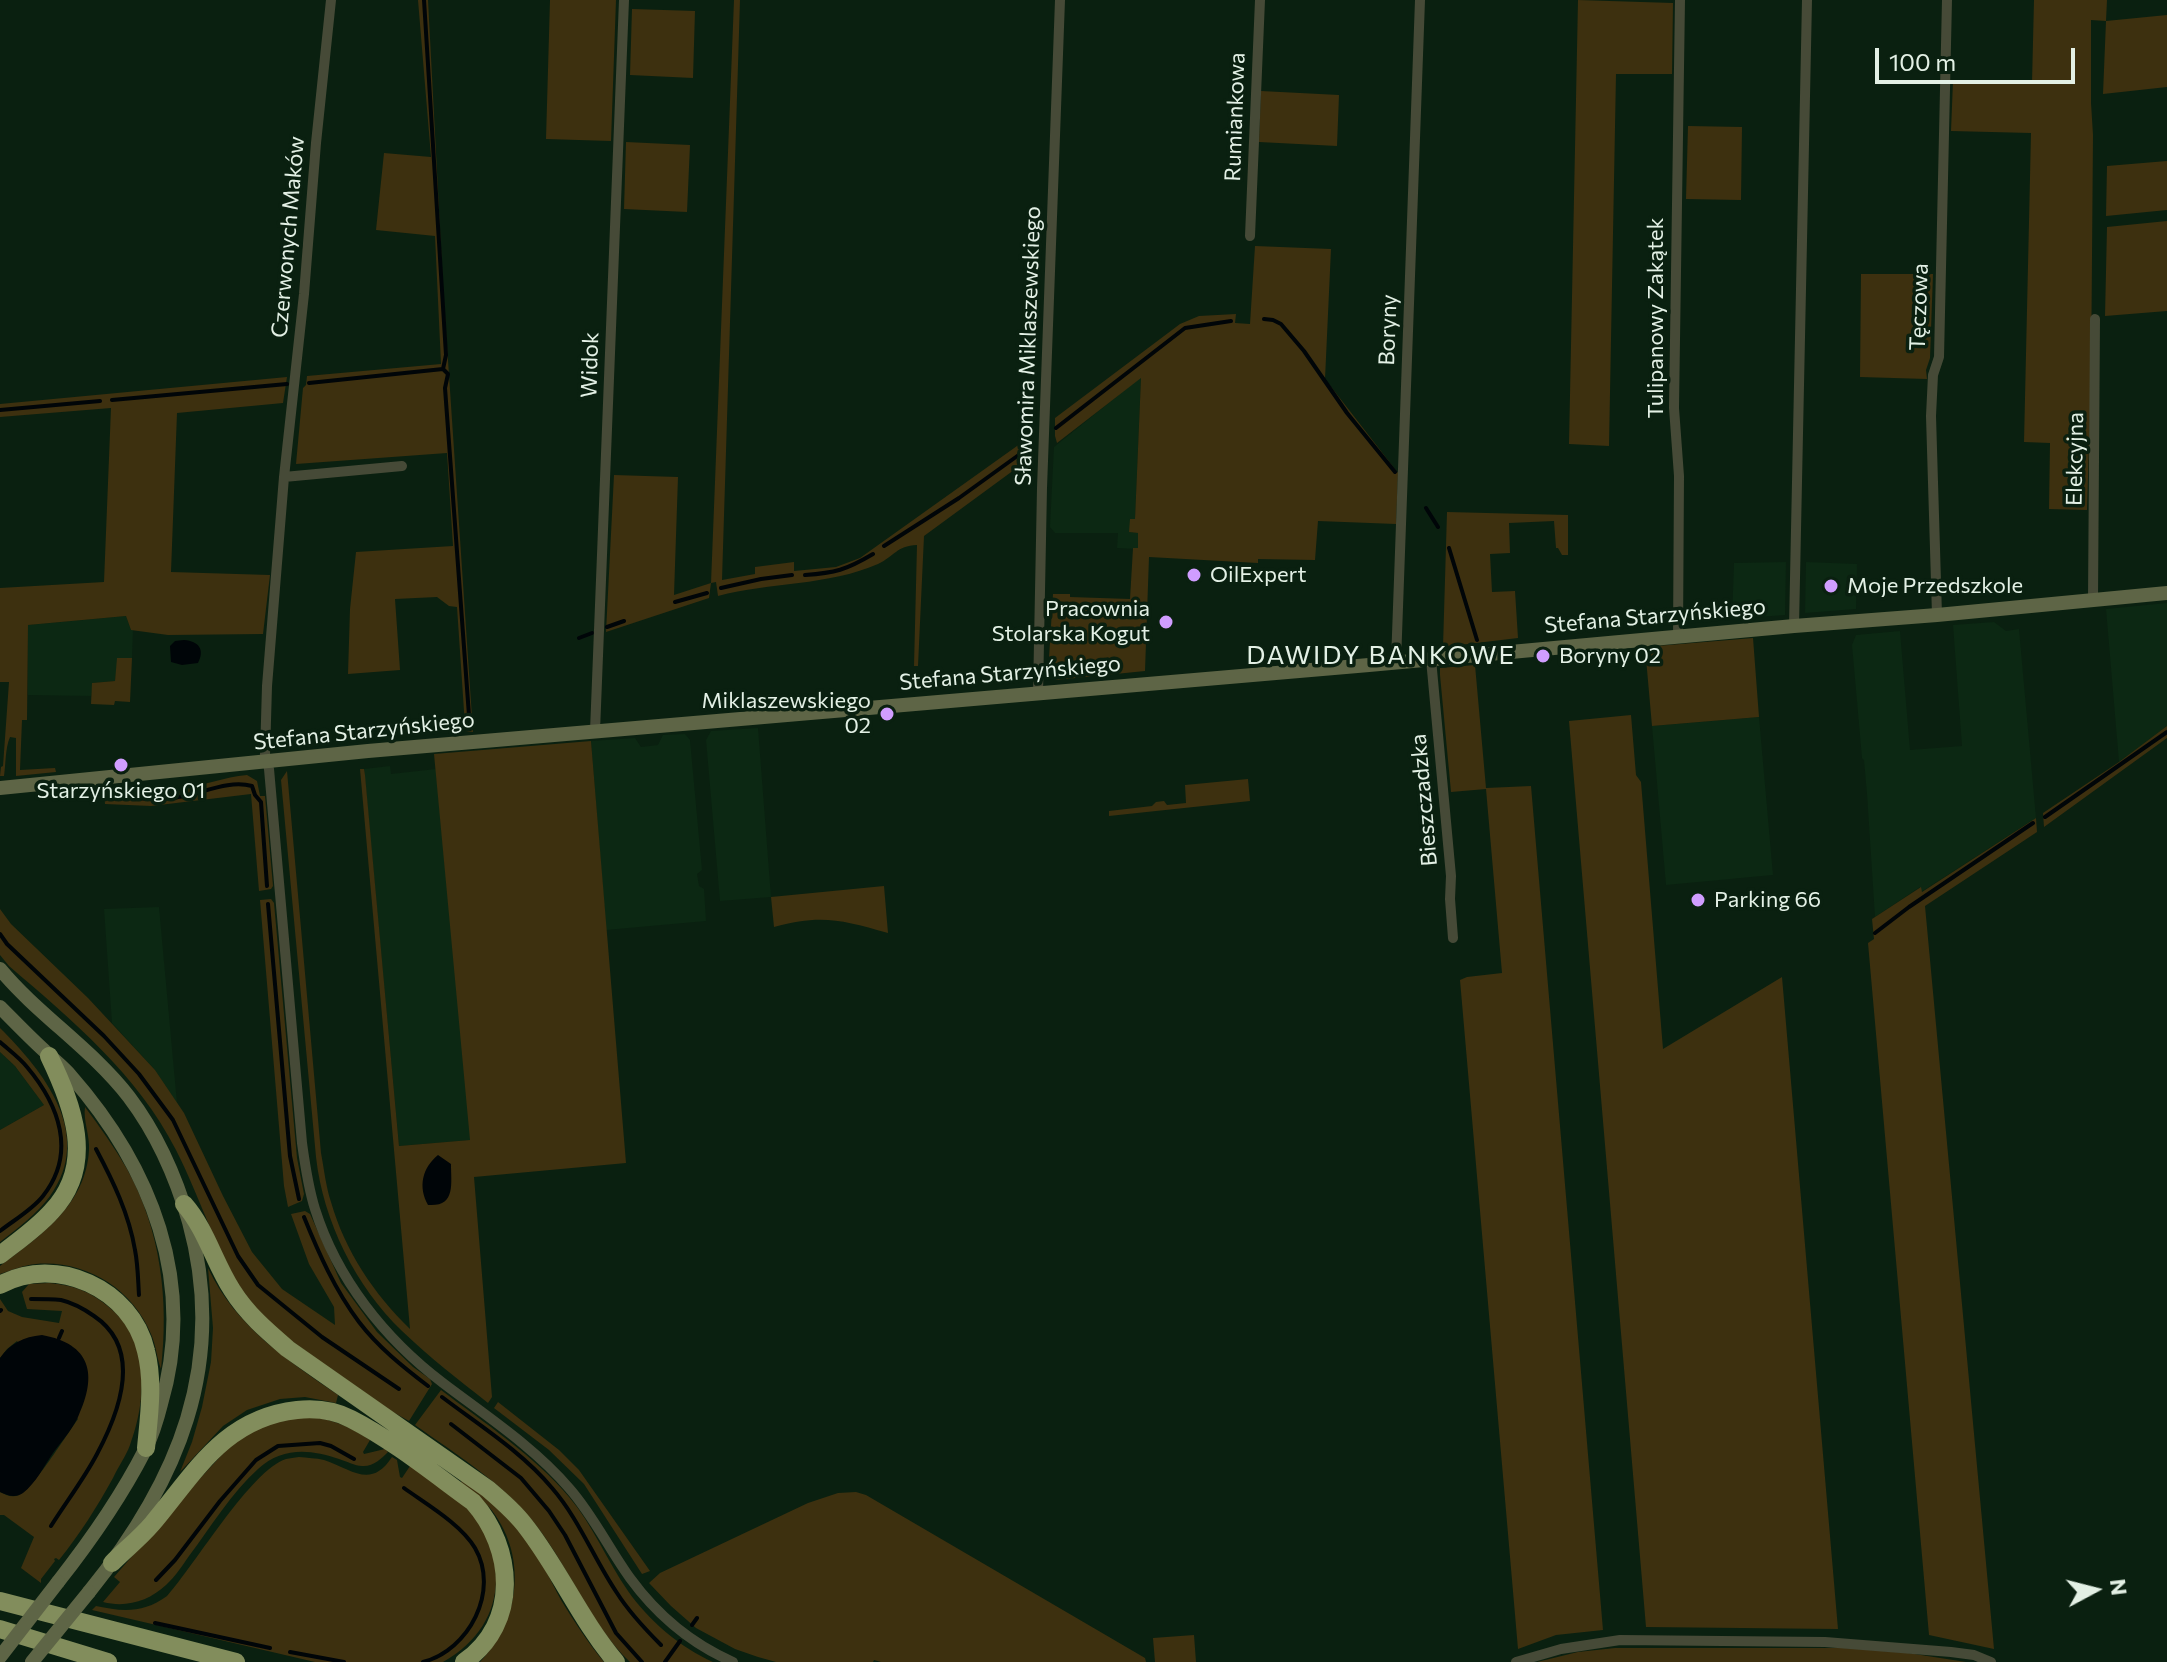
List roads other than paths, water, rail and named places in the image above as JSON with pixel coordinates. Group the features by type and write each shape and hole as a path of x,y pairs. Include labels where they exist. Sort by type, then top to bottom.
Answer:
{"highway":[{"path":"0,1255 55,1209 72,1179 76,1162 76,1126 64,1087 49,1056"},
{"path":"184,1204 203,1230 231,1289 264,1328 288,1349 488,1489 514,1513 540,1546 590,1630 616,1662"},
{"path":"0,1285 27,1276 70,1276 101,1289 129,1314 142,1338 149,1368 146,1448"},
{"path":"112,1563 149,1527 206,1460 242,1426 283,1411 312,1408 333,1412 386,1439 473,1502 493,1529 505,1566 505,1593 500,1614 483,1645 464,1662"},
{"path":"4,1600 236,1662"},
{"path":"0,1629 108,1662"}],"street":[{"name":"Czerwonych Maków","path":"331,0 284,477 265,709 265,755 302,1143 313,1204 330,1246 358,1296 385,1332 411,1358 553,1471 570,1488 629,1576 653,1604 685,1636 733,1662"},
{"name":"Widok","path":"595,731 624,0"},
{"name":"Sławomira Miklaszewskiego","path":"1038,694 1042,488 1060,0"},
{"name":"Rumiankowa","path":"1250,236 1260,0"},
{"name":"Boryny","path":"1396,662 1420,0"},
{"name":"Tulipanowy Zakątek","path":"1678,636 1679,476 1674,408 1680,0"},
{"path":"1794,626 1807,0"},
{"name":"Tęczowa","path":"1937,615 1931,416 1933,375 1939,357 1947,0"},
{"name":"Elekcyjna","path":"2093,599 2095,319"},
{"path":"284,477 402,466"},
{"name":"Stefana Starzyńskiego","path":"0,788 595,731 2167,593"},
{"name":"Bieszczadzka","path":"1431,659 1451,876 1453,938"},
{"path":"0,969 99,1064 142,1115 165,1156 184,1204 200,1275 202,1340 196,1381 182,1436 168,1471 112,1563 32,1662"},
{"path":"0,1007 68,1072 126,1150 153,1207 162,1238 170,1276 173,1341 168,1382 146,1448 98,1530 0,1657"},
{"path":"1516,1662 1561,1649 1606,1641 1647,1640 1838,1642 1974,1655 1991,1662"}],"waterway":[{"path":"424,0 446,355 443,369 448,374 445,388 470,729"},
{"path":"1264,319 1281,324 1395,472"},
{"path":"1056,428 1185,328 1231,321"},
{"path":"309,383 443,369"},
{"path":"112,400 287,384"},
{"path":"0,410 100,401"},
{"path":"884,546 1027,449"},
{"path":"1426,508 1438,527"},
{"path":"1449,548 1477,640"},
{"path":"805,575 840,570 873,554"},
{"path":"721,588 792,575"},
{"path":"675,602 707,593"},
{"path":"607,627 624,621"},
{"path":"579,638 592,633"},
{"path":"2045,817 2167,732"},
{"path":"108,795 163,799 222,786 252,786 261,802 267,886"},
{"path":"1875,933 2033,823"},
{"path":"268,904 290,1156 299,1199"},
{"path":"0,934 104,1036 139,1074 173,1120 238,1256 258,1285 322,1337 399,1389"},
{"path":"0,1042 24,1064 48,1097 60,1130 61,1146 53,1180 43,1196 0,1231"},
{"path":"96,1149 129,1224 136,1256 139,1295"},
{"path":"304,1217 328,1271 359,1322 400,1364 428,1386"},
{"path":"31,1299 66,1301 94,1316 109,1330 118,1345 123,1363 119,1400 113,1419 86,1472 51,1526"},
{"path":"59,1338 62,1331"},
{"path":"442,1397 514,1451 552,1488 622,1600 661,1645"},
{"path":"451,1424 521,1478 549,1511 565,1535 616,1633 642,1662"},
{"path":"156,1580 256,1460 278,1446 320,1443 354,1459"},
{"path":"404,1488 469,1539 482,1565 484,1582 476,1617 466,1632 454,1645 423,1662"},
{"path":"692,1625 697,1618"},
{"path":"155,1623 270,1648"},
{"path":"665,1662 680,1641"},
{"path":"290,1652 344,1662"}],"place":[{"name":"OilExpert","path":"1194,575"},
{"name":"Moje Przedszkole","path":"1831,586"},
{"name":"Pracownia Stolarska Kogut","path":"1166,622"},
{"name":"Boryny 02","path":"1543,656"},
{"name":"Miklaszewskiego 02","path":"887,714"},
{"name":"Starzyńskiego 01","path":"121,765"},
{"name":"Parking 66","path":"1698,900"}],"district":[{"name":"DAWIDY BANKOWE","path":"1381,655"}]}
